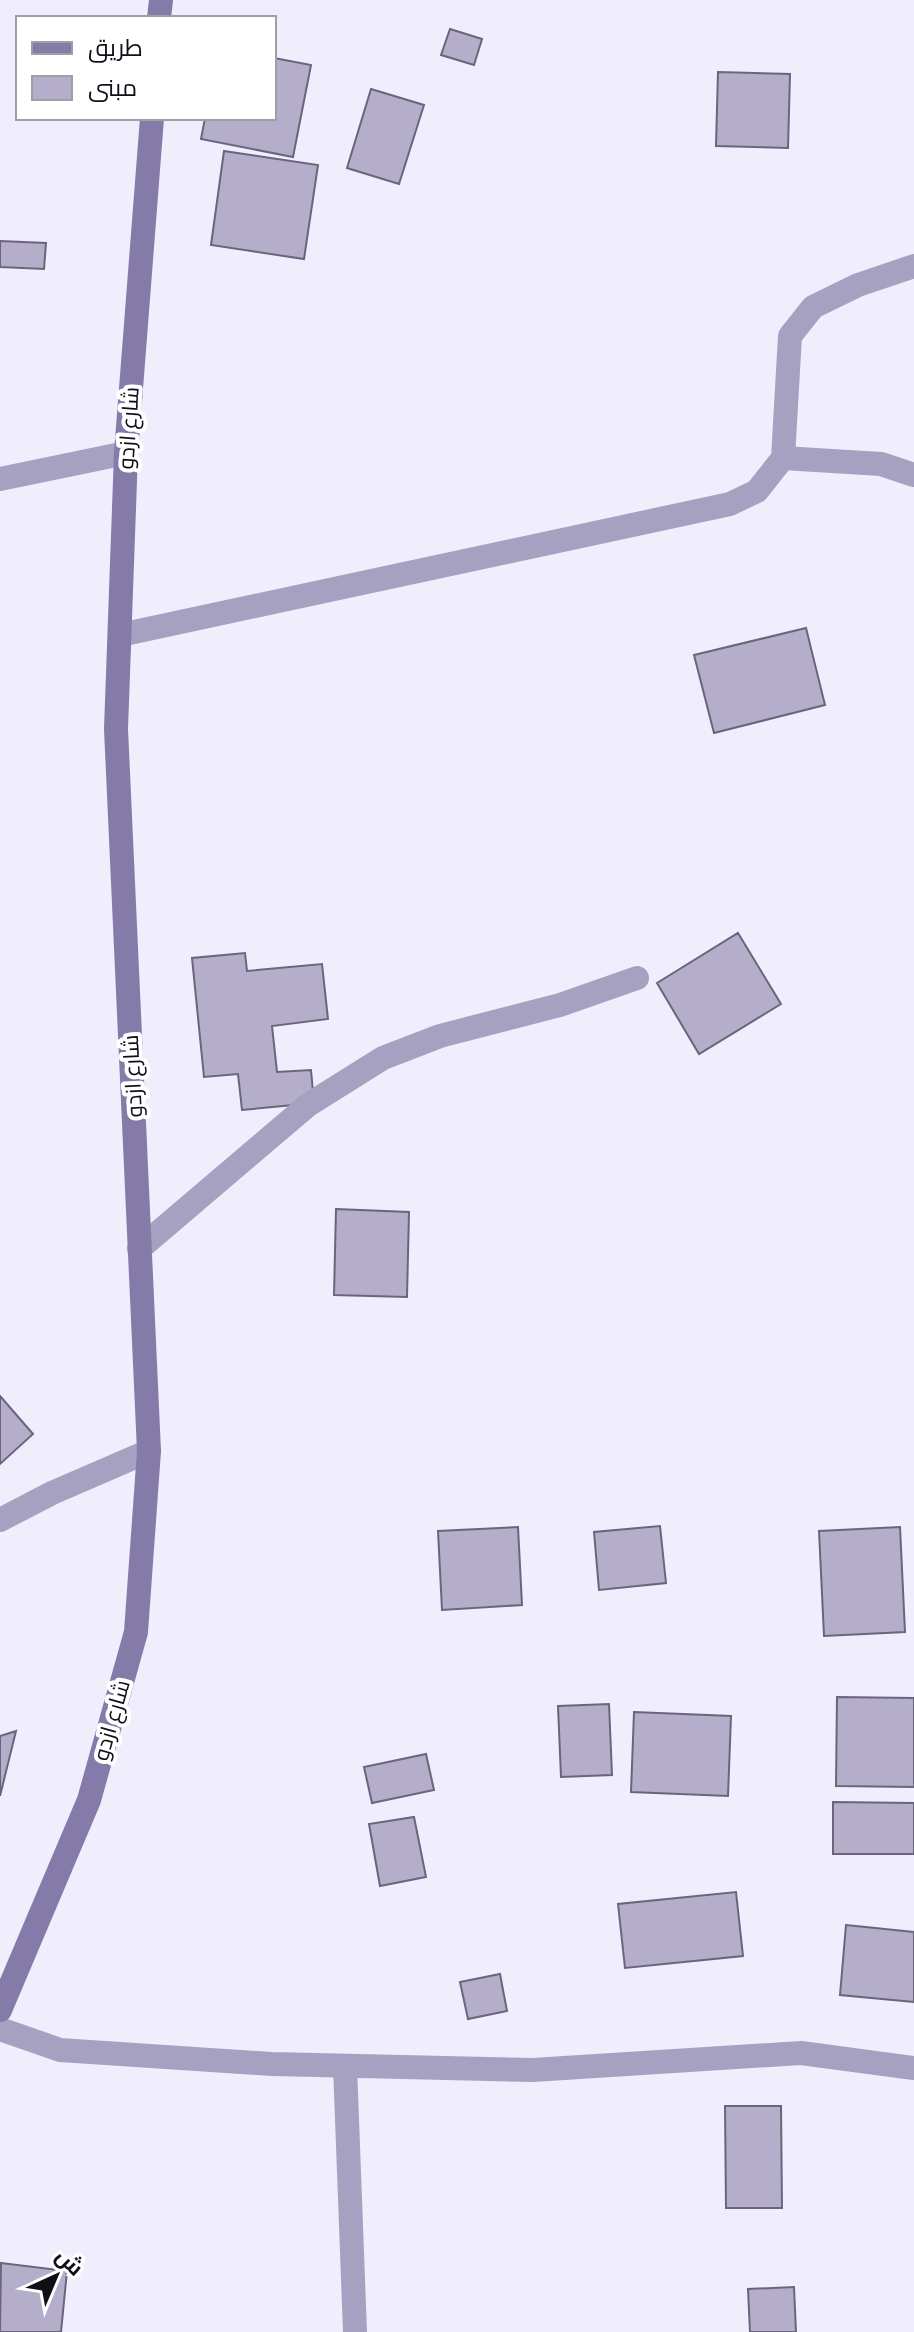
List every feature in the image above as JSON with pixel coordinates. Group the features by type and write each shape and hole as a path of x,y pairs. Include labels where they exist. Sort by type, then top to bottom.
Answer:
{"street":[{"name":"شارع ازدو","path":"0,2010 89,1800 136,1632 149,1451 116,729 126,453 152,120"},
{"path":"120,635 730,504 757,491 783,458 790,336 813,307 858,285 914,266"},
{"path":"0,479 126,453"},
{"path":"783,458 881,464 914,475"},
{"path":"139,1249 308,1105 383,1058 440,1036 560,1005 637,978"},
{"path":"0,1520 52,1493 149,1451"},
{"path":"0,2029 60,2050 272,2064 533,2070 801,2053 914,2068"},
{"path":"345,2066 355,2332"}],"building":[{"path":"450,29 482,39 474,65 441,55"},
{"path":"276,58 311,65 293,157 201,139 205,120 276,120"},
{"path":"718,72 790,74 788,148 716,146"},
{"path":"371,89 424,105 399,184 347,168"},
{"path":"224,151 318,165 304,259 211,245"},
{"path":"0,241 46,243 44,269 0,267"},
{"path":"806,628 825,705 714,733 694,655"},
{"path":"738,933 781,1004 699,1054 657,983"},
{"path":"245,953 247,971 322,964 328,1019 272,1026 277,1072 311,1070 314,1103 242,1110 238,1074 204,1077 192,958"},
{"path":"336,1209 409,1212 407,1297 334,1295"},
{"path":"0,1396 33,1434 0,1464"},
{"path":"660,1526 666,1583 599,1590 594,1532"},
{"path":"518,1527 522,1605 442,1610 438,1531"},
{"path":"900,1527 905,1632 824,1636 819,1531"},
{"path":"837,1697 914,1698 914,1787 836,1786"},
{"path":"609,1704 612,1775 561,1777 558,1706"},
{"path":"634,1712 731,1716 728,1796 631,1792"},
{"path":"16,1731 0,1796 0,1736"},
{"path":"426,1754 434,1790 372,1803 364,1767"},
{"path":"833,1802 914,1803 914,1854 833,1854"},
{"path":"414,1817 426,1877 380,1886 369,1824"},
{"path":"736,1892 743,1956 625,1968 618,1904"},
{"path":"846,1925 914,1932 914,2002 840,1995"},
{"path":"500,1974 507,2011 468,2019 460,1982"},
{"path":"725,2106 781,2106 782,2208 726,2208"},
{"path":"1,2263 67,2271 61,2332 0,2332"},
{"path":"794,2287 796,2332 750,2332 748,2289"}]}
